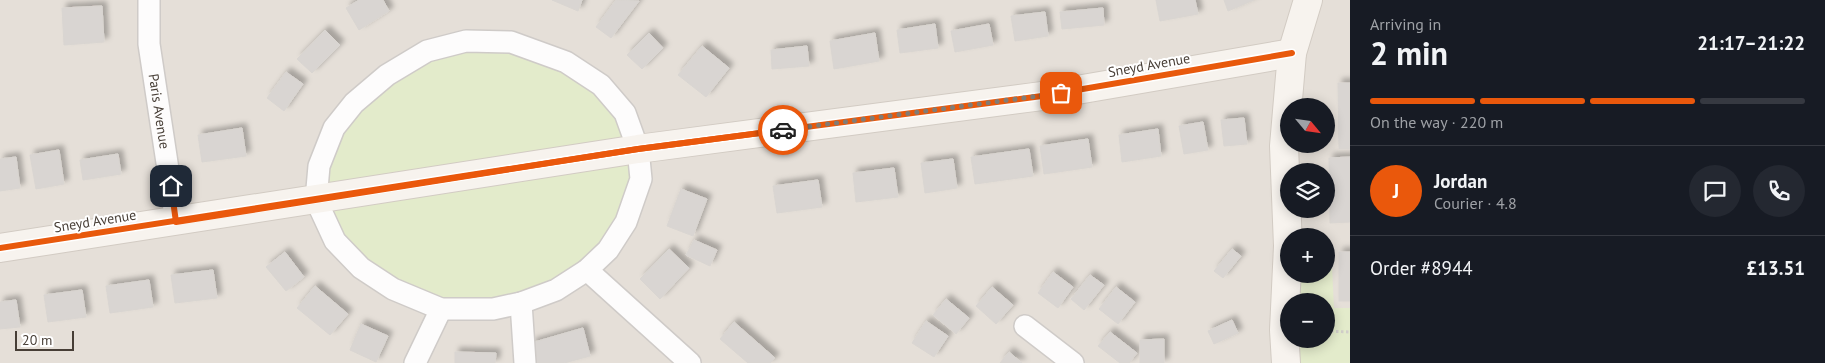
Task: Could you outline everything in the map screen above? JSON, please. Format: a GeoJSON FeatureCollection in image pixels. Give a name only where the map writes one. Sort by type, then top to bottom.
{"type":"FeatureCollection","features":[{"type":"Feature","properties":{"kind":"street","name":"Paris Avenue"},"geometry":{"type":"LineString","coordinates":[[148,0],[149,44],[176,222]]}},
{"type":"Feature","properties":{"kind":"street"},"geometry":{"type":"LineString","coordinates":[[1286,363],[1284,330],[1288,246],[1284,146],[1292,53],[1308,0]]}},
{"type":"Feature","properties":{"kind":"street"},"geometry":{"type":"LineString","coordinates":[[466,40],[511,42],[566,62],[601,85],[625,113],[638,149],[641,178],[626,222],[608,250],[587,270],[556,290],[521,303],[493,310],[441,309],[394,289],[361,268],[335,241],[316,200],[319,166],[334,128],[354,103],[387,75],[426,51],[466,40]]}},
{"type":"Feature","properties":{"kind":"street","name":"Sneyd Avenue"},"geometry":{"type":"LineString","coordinates":[[0,248],[638,149],[1042,96],[1292,53]]}},
{"type":"Feature","properties":{"kind":"street"},"geometry":{"type":"LineString","coordinates":[[587,270],[690,363]]}},
{"type":"Feature","properties":{"kind":"street"},"geometry":{"type":"LineString","coordinates":[[521,303],[525,363]]}},
{"type":"Feature","properties":{"kind":"street"},"geometry":{"type":"LineString","coordinates":[[415,363],[441,309]]}},
{"type":"Feature","properties":{"kind":"street"},"geometry":{"type":"LineString","coordinates":[[1025,326],[1073,363]]}},
{"type":"Feature","properties":{"kind":"path"},"geometry":{"type":"LineString","coordinates":[[1335,331],[1350,332]]}},
{"type":"Feature","properties":{"kind":"shaded area"},"geometry":{"type":"Polygon","coordinates":[[[0,0],[1350,0],[1350,363],[0,363],[0,0]]]}},
{"type":"Feature","properties":{"kind":"green space"},"geometry":{"type":"Polygon","coordinates":[[[511,42],[601,85],[638,149],[626,222],[556,290],[441,309],[335,241],[319,166],[334,128],[427,51],[511,42]]]}},
{"type":"Feature","properties":{"kind":"green space"},"geometry":{"type":"Polygon","coordinates":[[[1289,283],[1333,283],[1333,293],[1288,293],[1289,283]]]}},
{"type":"Feature","properties":{"kind":"green space"},"geometry":{"type":"Polygon","coordinates":[[[1335,308],[1350,308],[1350,363],[1286,363],[1287,348],[1335,348],[1335,308]]]}},
{"type":"Feature","properties":{"kind":"building"},"geometry":{"type":"Polygon","coordinates":[[[359,0],[383,0],[389,11],[359,30],[346,8],[359,0]]]}},
{"type":"Feature","properties":{"kind":"building"},"geometry":{"type":"Polygon","coordinates":[[[552,0],[582,0],[578,11],[552,0]]]}},
{"type":"Feature","properties":{"kind":"building"},"geometry":{"type":"Polygon","coordinates":[[[616,0],[639,1],[611,38],[596,27],[616,0]]]}},
{"type":"Feature","properties":{"kind":"building"},"geometry":{"type":"Polygon","coordinates":[[[1156,0],[1195,0],[1198,14],[1160,21],[1156,0]]]}},
{"type":"Feature","properties":{"kind":"building"},"geometry":{"type":"Polygon","coordinates":[[[1224,0],[1254,0],[1228,11],[1224,0]]]}},
{"type":"Feature","properties":{"kind":"building"},"geometry":{"type":"Polygon","coordinates":[[[102,6],[104,42],[64,45],[62,8],[102,6]]]}},
{"type":"Feature","properties":{"kind":"building"},"geometry":{"type":"Polygon","coordinates":[[[1103,8],[1104,25],[1062,29],[1060,12],[1103,8]]]}},
{"type":"Feature","properties":{"kind":"building"},"geometry":{"type":"Polygon","coordinates":[[[1045,12],[1048,36],[1015,41],[1011,16],[1045,12]]]}},
{"type":"Feature","properties":{"kind":"building"},"geometry":{"type":"Polygon","coordinates":[[[935,24],[938,48],[900,53],[897,30],[935,24]]]}},
{"type":"Feature","properties":{"kind":"building"},"geometry":{"type":"Polygon","coordinates":[[[989,24],[993,45],[955,52],[951,31],[989,24]]]}},
{"type":"Feature","properties":{"kind":"building"},"geometry":{"type":"Polygon","coordinates":[[[325,30],[340,45],[312,73],[297,59],[325,30]]]}},
{"type":"Feature","properties":{"kind":"building"},"geometry":{"type":"Polygon","coordinates":[[[649,33],[663,48],[642,69],[627,55],[649,33]]]}},
{"type":"Feature","properties":{"kind":"building"},"geometry":{"type":"Polygon","coordinates":[[[875,33],[879,61],[834,69],[830,41],[875,33]]]}},
{"type":"Feature","properties":{"kind":"building"},"geometry":{"type":"Polygon","coordinates":[[[702,46],[729,68],[706,97],[678,75],[702,46]]]}},
{"type":"Feature","properties":{"kind":"building"},"geometry":{"type":"Polygon","coordinates":[[[807,46],[809,66],[772,69],[771,50],[807,46]]]}},
{"type":"Feature","properties":{"kind":"building"},"geometry":{"type":"Polygon","coordinates":[[[286,72],[303,84],[284,111],[267,98],[286,72]]]}},
{"type":"Feature","properties":{"kind":"building"},"geometry":{"type":"Polygon","coordinates":[[[1338,83],[1350,83],[1350,149],[1339,149],[1338,83]]]}},
{"type":"Feature","properties":{"kind":"building"},"geometry":{"type":"Polygon","coordinates":[[[1244,118],[1247,144],[1224,146],[1221,120],[1244,118]]]}},
{"type":"Feature","properties":{"kind":"building"},"geometry":{"type":"Polygon","coordinates":[[[1203,122],[1208,150],[1184,154],[1179,126],[1203,122]]]}},
{"type":"Feature","properties":{"kind":"building"},"geometry":{"type":"Polygon","coordinates":[[[242,128],[246,156],[202,162],[198,135],[242,128]]]}},
{"type":"Feature","properties":{"kind":"building"},"geometry":{"type":"Polygon","coordinates":[[[1158,129],[1161,156],[1122,162],[1119,135],[1158,129]]]}},
{"type":"Feature","properties":{"kind":"building"},"geometry":{"type":"Polygon","coordinates":[[[1088,139],[1092,167],[1044,174],[1040,146],[1088,139]]]}},
{"type":"Feature","properties":{"kind":"building"},"geometry":{"type":"Polygon","coordinates":[[[1029,149],[1033,176],[975,184],[971,157],[1029,149]]]}},
{"type":"Feature","properties":{"kind":"building"},"geometry":{"type":"Polygon","coordinates":[[[59,150],[64,184],[36,189],[30,155],[59,150]]]}},
{"type":"Feature","properties":{"kind":"building"},"geometry":{"type":"Polygon","coordinates":[[[118,154],[121,174],[83,180],[80,160],[118,154]]]}},
{"type":"Feature","properties":{"kind":"building"},"geometry":{"type":"Polygon","coordinates":[[[16,157],[20,188],[0,191],[0,159],[16,157]]]}},
{"type":"Feature","properties":{"kind":"building"},"geometry":{"type":"Polygon","coordinates":[[[1350,157],[1350,222],[1330,223],[1330,218],[1335,218],[1335,163],[1329,163],[1329,158],[1350,157]]]}},
{"type":"Feature","properties":{"kind":"building"},"geometry":{"type":"Polygon","coordinates":[[[953,159],[957,188],[925,193],[921,163],[953,159]]]}},
{"type":"Feature","properties":{"kind":"building"},"geometry":{"type":"Polygon","coordinates":[[[894,168],[898,197],[856,202],[853,173],[894,168]]]}},
{"type":"Feature","properties":{"kind":"building"},"geometry":{"type":"Polygon","coordinates":[[[818,180],[822,207],[777,213],[773,186],[818,180]]]}},
{"type":"Feature","properties":{"kind":"building"},"geometry":{"type":"Polygon","coordinates":[[[681,189],[707,199],[693,236],[667,226],[681,189]]]}},
{"type":"Feature","properties":{"kind":"building"},"geometry":{"type":"Polygon","coordinates":[[[694,240],[717,250],[710,266],[686,255],[694,240]]]}},
{"type":"Feature","properties":{"kind":"building"},"geometry":{"type":"Polygon","coordinates":[[[669,249],[689,268],[660,299],[640,279],[669,249]]]}},
{"type":"Feature","properties":{"kind":"building"},"geometry":{"type":"Polygon","coordinates":[[[1232,249],[1241,256],[1223,278],[1214,271],[1232,249]]]}},
{"type":"Feature","properties":{"kind":"building"},"geometry":{"type":"Polygon","coordinates":[[[285,252],[304,277],[286,291],[266,267],[285,252]]]}},
{"type":"Feature","properties":{"kind":"building"},"geometry":{"type":"Polygon","coordinates":[[[1339,252],[1350,252],[1350,301],[1339,301],[1339,252]]]}},
{"type":"Feature","properties":{"kind":"building"},"geometry":{"type":"Polygon","coordinates":[[[213,270],[217,298],[175,303],[171,275],[213,270]]]}},
{"type":"Feature","properties":{"kind":"building"},"geometry":{"type":"Polygon","coordinates":[[[1053,272],[1073,287],[1058,308],[1038,293],[1053,272]]]}},
{"type":"Feature","properties":{"kind":"building"},"geometry":{"type":"Polygon","coordinates":[[[1090,275],[1104,285],[1084,310],[1071,299],[1090,275]]]}},
{"type":"Feature","properties":{"kind":"building"},"geometry":{"type":"Polygon","coordinates":[[[149,280],[153,307],[110,313],[106,286],[149,280]]]}},
{"type":"Feature","properties":{"kind":"building"},"geometry":{"type":"Polygon","coordinates":[[[315,286],[348,314],[330,335],[297,308],[315,286]]]}},
{"type":"Feature","properties":{"kind":"building"},"geometry":{"type":"Polygon","coordinates":[[[992,287],[1013,305],[996,324],[976,306],[992,287]]]}},
{"type":"Feature","properties":{"kind":"building"},"geometry":{"type":"Polygon","coordinates":[[[1116,287],[1135,302],[1118,324],[1099,309],[1116,287]]]}},
{"type":"Feature","properties":{"kind":"building"},"geometry":{"type":"Polygon","coordinates":[[[82,290],[86,317],[48,322],[44,295],[82,290]]]}},
{"type":"Feature","properties":{"kind":"building"},"geometry":{"type":"Polygon","coordinates":[[[946,299],[969,318],[956,334],[933,315],[946,299]]]}},
{"type":"Feature","properties":{"kind":"building"},"geometry":{"type":"Polygon","coordinates":[[[16,300],[20,327],[0,329],[0,302],[16,300]]]}},
{"type":"Feature","properties":{"kind":"building"},"geometry":{"type":"Polygon","coordinates":[[[1232,320],[1238,333],[1214,344],[1208,331],[1232,320]]]}},
{"type":"Feature","properties":{"kind":"building"},"geometry":{"type":"Polygon","coordinates":[[[926,321],[948,336],[934,357],[912,343],[926,321]]]}},
{"type":"Feature","properties":{"kind":"building"},"geometry":{"type":"Polygon","coordinates":[[[734,322],[775,358],[770,363],[748,363],[720,339],[734,322]]]}},
{"type":"Feature","properties":{"kind":"building"},"geometry":{"type":"Polygon","coordinates":[[[361,324],[388,336],[376,362],[350,350],[361,324]]]}},
{"type":"Feature","properties":{"kind":"building"},"geometry":{"type":"Polygon","coordinates":[[[583,328],[590,356],[564,363],[536,363],[531,343],[583,328]]]}},
{"type":"Feature","properties":{"kind":"building"},"geometry":{"type":"Polygon","coordinates":[[[1110,332],[1137,353],[1129,363],[1120,363],[1098,346],[1110,332]]]}},
{"type":"Feature","properties":{"kind":"building"},"geometry":{"type":"Polygon","coordinates":[[[1164,339],[1164,363],[1140,363],[1140,340],[1164,339]]]}},
{"type":"Feature","properties":{"kind":"building"},"geometry":{"type":"Polygon","coordinates":[[[455,352],[496,353],[495,363],[455,363],[455,352]]]}},
{"type":"Feature","properties":{"kind":"building"},"geometry":{"type":"Polygon","coordinates":[[[1009,352],[1022,363],[1000,363],[1009,352]]]}},
{"type":"Feature","properties":{"kind":"cycle path"},"geometry":{"type":"LineString","coordinates":[[0,248],[638,149],[1042,96],[1292,53]]}},
{"type":"Feature","properties":{"kind":"way so far"},"geometry":{"type":"LineString","coordinates":[[783,130],[1061,93]]}},
{"type":"Feature","properties":{"kind":"route"},"geometry":{"type":"LineString","coordinates":[[171,186],[176,222],[638,149],[783,130]]}}]}
